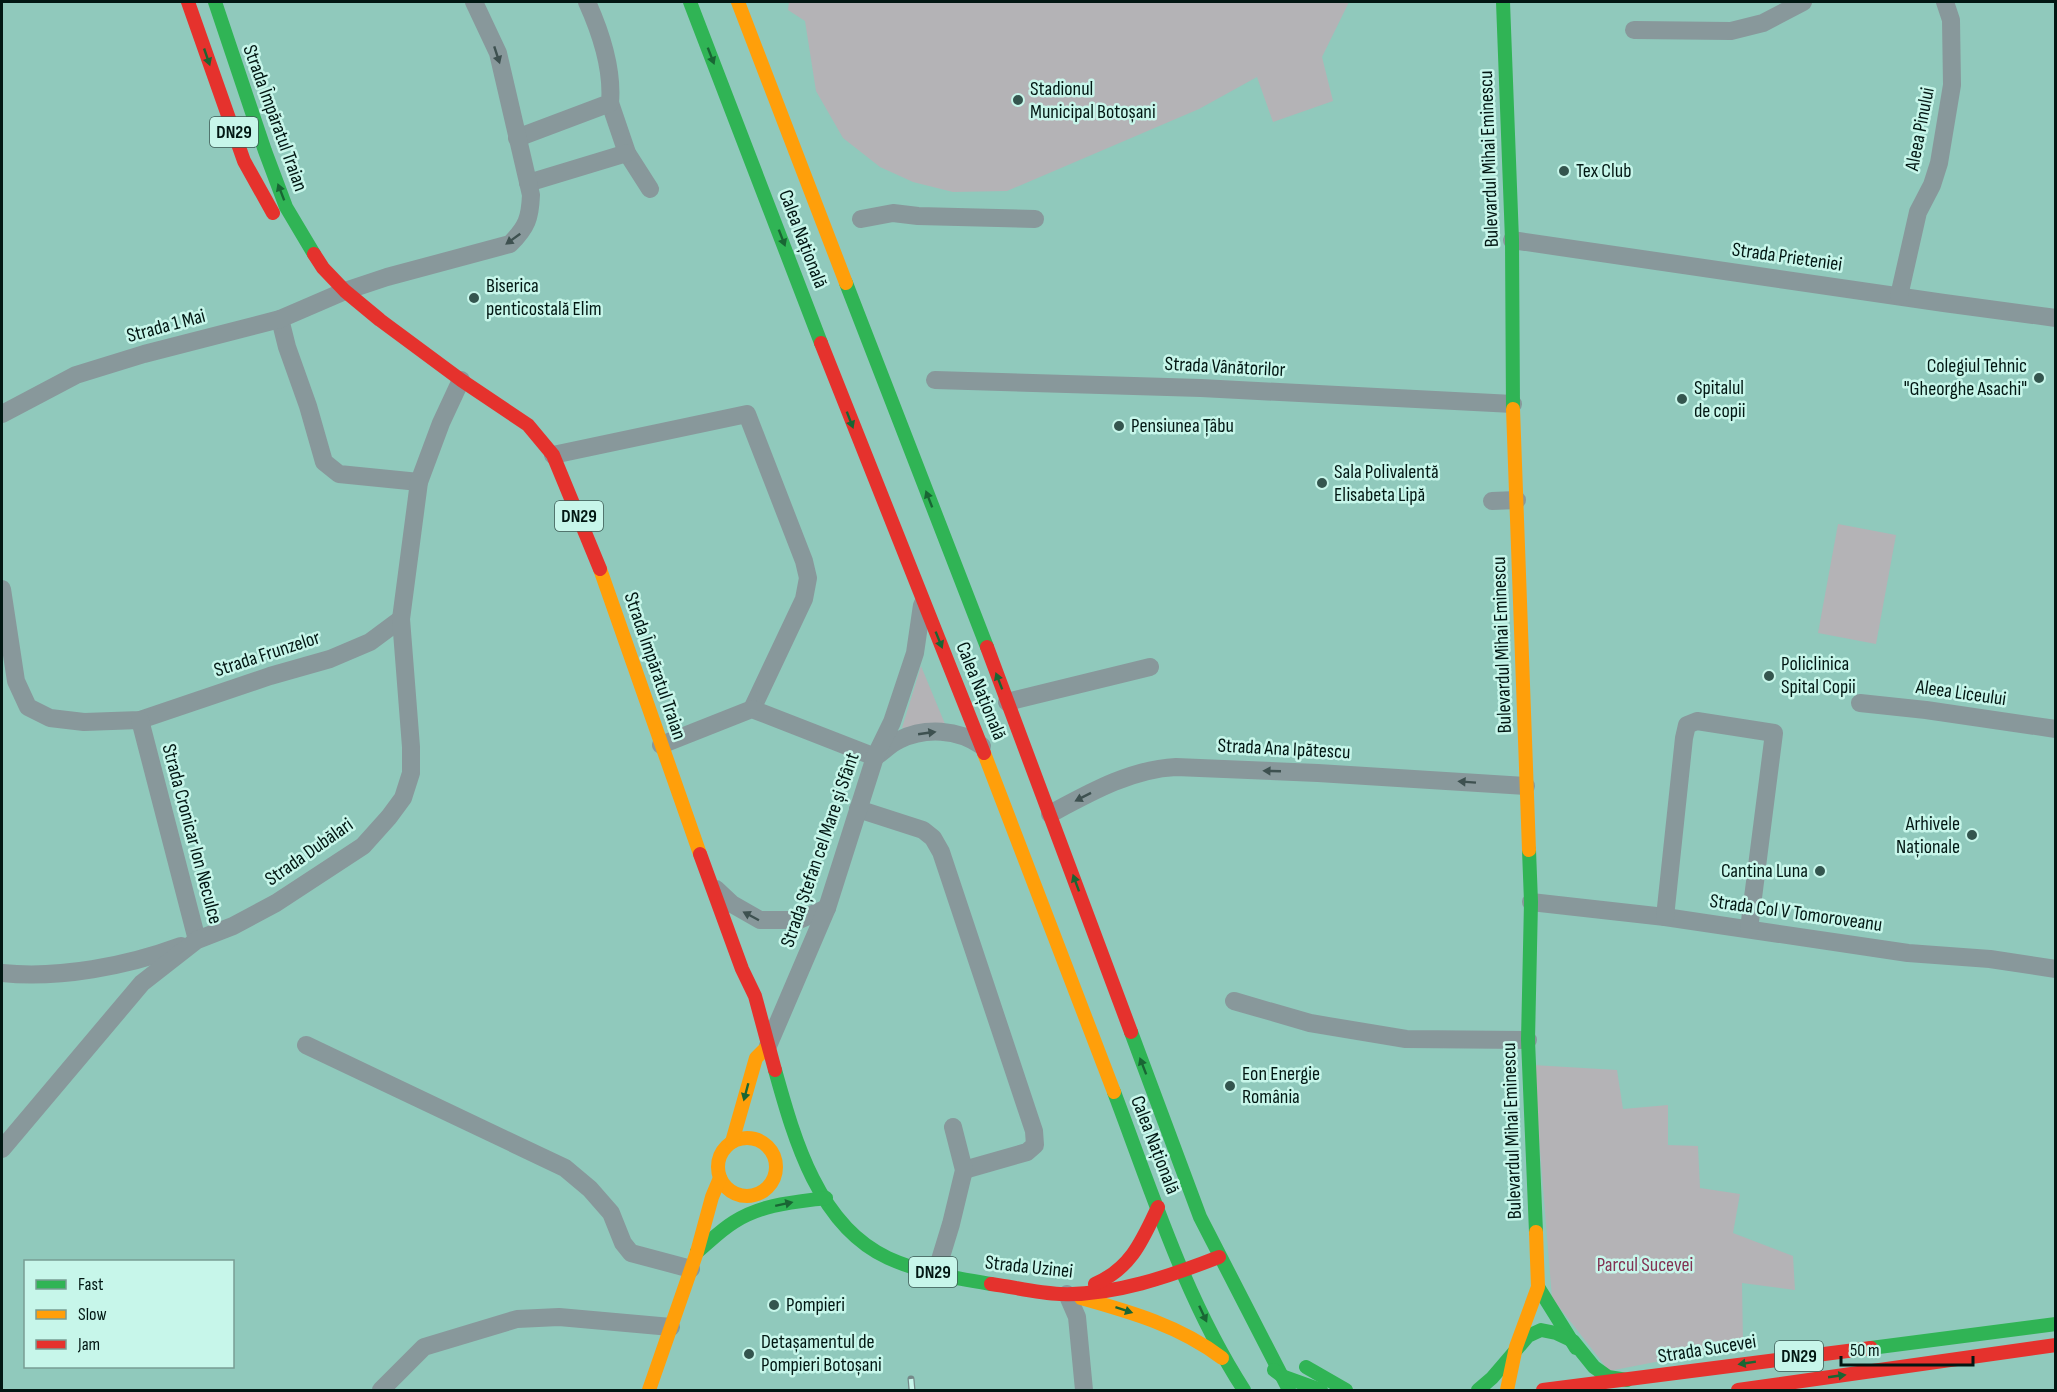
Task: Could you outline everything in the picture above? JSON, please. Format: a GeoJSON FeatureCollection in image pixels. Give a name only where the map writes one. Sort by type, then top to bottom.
{"type":"FeatureCollection","features":[{"type":"Feature","properties":{"kind":"main road","name":"Strada Împăratul Traian"},"geometry":{"type":"LineString","coordinates":[[188,2],[244,161],[279,224],[308,243]]}},
{"type":"Feature","properties":{"kind":"main road","name":"Strada Împăratul Traian"},"geometry":{"type":"LineString","coordinates":[[215,2],[265,152],[286,207],[323,267],[345,291],[461,380],[528,425],[553,455],[601,570],[742,969],[751,982],[790,1118],[805,1158],[826,1198]]}},
{"type":"Feature","properties":{"kind":"main road","name":"Calea Națională"},"geometry":{"type":"LineString","coordinates":[[690,2],[857,438],[982,746],[1183,1270],[1223,1358],[1244,1390]]}},
{"type":"Feature","properties":{"kind":"main road","name":"Calea Națională"},"geometry":{"type":"LineString","coordinates":[[738,2],[1050,814],[1200,1217],[1289,1390]]}},
{"type":"Feature","properties":{"kind":"main road","name":"Bulevardul Mihai Eminescu"},"geometry":{"type":"LineString","coordinates":[[1503,2],[1512,240],[1513,404],[1530,902],[1528,1040],[1538,1287],[1516,1347],[1508,1390]]}},
{"type":"Feature","properties":{"kind":"main road","name":"Strada Ștefan cel Mare și Sfânt"},"geometry":{"type":"LineString","coordinates":[[649,1390],[720,1178],[718,1160],[722,1151],[732,1142],[756,1058],[768,1046]]}},
{"type":"Feature","properties":{"kind":"main road"},"geometry":{"type":"LineString","coordinates":[[758,1139],[790,1118]]}},
{"type":"Feature","properties":{"kind":"main road"},"geometry":{"type":"LineString","coordinates":[[720,1178],[724,1186],[740,1195],[758,1194],[772,1182],[776,1163],[767,1145],[758,1139],[748,1137],[732,1142]]}},
{"type":"Feature","properties":{"kind":"main road"},"geometry":{"type":"LineString","coordinates":[[758,1194],[759,1210]]}},
{"type":"Feature","properties":{"kind":"main road"},"geometry":{"type":"LineString","coordinates":[[712,1197],[726,1216],[736,1221]]}},
{"type":"Feature","properties":{"kind":"main road"},"geometry":{"type":"LineString","coordinates":[[694,1261],[736,1221],[759,1210],[783,1203],[826,1198]]}},
{"type":"Feature","properties":{"kind":"main road","name":"Strada Uzinei"},"geometry":{"type":"LineString","coordinates":[[826,1198],[836,1218],[871,1250],[887,1259],[936,1273],[1067,1294],[1116,1288],[1183,1270]]}},
{"type":"Feature","properties":{"kind":"main road"},"geometry":{"type":"LineString","coordinates":[[1067,1294],[1102,1282],[1126,1266],[1137,1250],[1158,1207]]}},
{"type":"Feature","properties":{"kind":"main road","name":"DN29"},"geometry":{"type":"LineString","coordinates":[[1183,1270],[1204,1269],[1219,1257]]}},
{"type":"Feature","properties":{"kind":"main road"},"geometry":{"type":"LineString","coordinates":[[1538,1287],[1573,1341],[1594,1367],[1608,1377],[1629,1381]]}},
{"type":"Feature","properties":{"kind":"main road","name":"DN29"},"geometry":{"type":"LineString","coordinates":[[1067,1294],[1128,1311],[1166,1326],[1195,1339],[1223,1358]]}},
{"type":"Feature","properties":{"kind":"main road","name":"Calea Națională"},"geometry":{"type":"LineString","coordinates":[[1227,1300],[1261,1356],[1282,1376]]}},
{"type":"Feature","properties":{"kind":"main road","name":"Strada Sucevei"},"geometry":{"type":"LineString","coordinates":[[1543,1390],[1584,1388],[1768,1360],[2055,1324]]}},
{"type":"Feature","properties":{"kind":"main road"},"geometry":{"type":"LineString","coordinates":[[1478,1390],[1492,1378],[1516,1347],[1528,1336],[1541,1330],[1556,1333],[1573,1341],[1582,1364],[1584,1388]]}},
{"type":"Feature","properties":{"kind":"main road"},"geometry":{"type":"LineString","coordinates":[[1260,1337],[1346,1390]]}},
{"type":"Feature","properties":{"kind":"main road","name":"DN29"},"geometry":{"type":"LineString","coordinates":[[1738,1390],[2055,1345]]}},
{"type":"Feature","properties":{"kind":"main road"},"geometry":{"type":"LineString","coordinates":[[1282,1376],[1321,1390]]}},
{"type":"Feature","properties":{"kind":"street","name":"Strada 1 Mai"},"geometry":{"type":"LineString","coordinates":[[2,414],[76,375],[144,354],[280,319],[345,291],[387,277],[510,244],[522,232],[530,214],[531,195],[498,53],[474,2]]}},
{"type":"Feature","properties":{"kind":"street"},"geometry":{"type":"LineString","coordinates":[[587,2],[598,27],[612,85],[610,103],[627,153],[650,189]]}},
{"type":"Feature","properties":{"kind":"street"},"geometry":{"type":"LineString","coordinates":[[1634,30],[1731,31],[1763,23],[1803,2]]}},
{"type":"Feature","properties":{"kind":"street","name":"Aleea Pinului"},"geometry":{"type":"LineString","coordinates":[[1899,296],[1918,212],[1932,185],[1939,163],[1952,85],[1951,20],[1945,2]]}},
{"type":"Feature","properties":{"kind":"street"},"geometry":{"type":"LineString","coordinates":[[517,138],[610,103]]}},
{"type":"Feature","properties":{"kind":"street"},"geometry":{"type":"LineString","coordinates":[[528,183],[627,153]]}},
{"type":"Feature","properties":{"kind":"street"},"geometry":{"type":"LineString","coordinates":[[861,219],[893,213],[918,216],[1035,219]]}},
{"type":"Feature","properties":{"kind":"street","name":"Strada Prieteniei"},"geometry":{"type":"LineString","coordinates":[[1512,240],[2055,318]]}},
{"type":"Feature","properties":{"kind":"street"},"geometry":{"type":"LineString","coordinates":[[280,319],[324,462],[339,474],[419,482]]}},
{"type":"Feature","properties":{"kind":"street","name":"Strada Dubălari"},"geometry":{"type":"LineString","coordinates":[[2,1149],[142,983],[197,940],[233,926],[276,903],[363,846],[390,817],[403,798],[411,773],[411,747],[401,619],[419,482],[441,423],[461,380]]}},
{"type":"Feature","properties":{"kind":"street","name":"Strada Vânătorilor"},"geometry":{"type":"LineString","coordinates":[[935,381],[1201,388],[1513,404]]}},
{"type":"Feature","properties":{"kind":"street"},"geometry":{"type":"LineString","coordinates":[[553,455],[747,414],[800,551],[808,578],[804,599],[752,709]]}},
{"type":"Feature","properties":{"kind":"street"},"geometry":{"type":"LineString","coordinates":[[1492,501],[1517,500]]}},
{"type":"Feature","properties":{"kind":"street","name":"Strada Frunzelor"},"geometry":{"type":"LineString","coordinates":[[2,589],[16,681],[28,707],[50,718],[84,722],[140,720],[270,676],[330,659],[370,642],[401,619]]}},
{"type":"Feature","properties":{"kind":"street","name":"Strada Ștefan cel Mare și Sfânt"},"geometry":{"type":"LineString","coordinates":[[768,1046],[827,908],[875,757],[892,722],[915,653],[923,600]]}},
{"type":"Feature","properties":{"kind":"street"},"geometry":{"type":"LineString","coordinates":[[1007,702],[1150,667]]}},
{"type":"Feature","properties":{"kind":"street","name":"Aleea Liceului"},"geometry":{"type":"LineString","coordinates":[[1860,704],[1926,710],[2055,729]]}},
{"type":"Feature","properties":{"kind":"street"},"geometry":{"type":"LineString","coordinates":[[661,745],[752,709],[875,757],[898,740],[936,732],[962,735],[982,746]]}},
{"type":"Feature","properties":{"kind":"street","name":"Strada Cronicar Ion Neculce"},"geometry":{"type":"LineString","coordinates":[[2,973],[19,975],[83,970],[150,957],[197,940],[140,720]]}},
{"type":"Feature","properties":{"kind":"street"},"geometry":{"type":"LineString","coordinates":[[1665,917],[1684,738],[1687,725],[1697,721],[1774,733],[1749,929]]}},
{"type":"Feature","properties":{"kind":"street","name":"Strada Ana Ipătescu"},"geometry":{"type":"LineString","coordinates":[[1050,814],[1088,794],[1157,768],[1176,767],[1526,786]]}},
{"type":"Feature","properties":{"kind":"street"},"geometry":{"type":"LineString","coordinates":[[858,809],[923,830],[933,838],[940,852],[1034,1131],[1035,1145],[1027,1152],[964,1170]]}},
{"type":"Feature","properties":{"kind":"street"},"geometry":{"type":"LineString","coordinates":[[712,886],[732,904],[760,920],[800,920],[827,908]]}},
{"type":"Feature","properties":{"kind":"street","name":"Strada Col V Tomoroveanu"},"geometry":{"type":"LineString","coordinates":[[1530,902],[1665,917],[1908,953],[1990,959],[2055,969]]}},
{"type":"Feature","properties":{"kind":"street"},"geometry":{"type":"LineString","coordinates":[[1234,1000],[1310,1023],[1406,1039],[1528,1040]]}},
{"type":"Feature","properties":{"kind":"street"},"geometry":{"type":"LineString","coordinates":[[306,1045],[565,1168],[590,1189],[611,1213],[623,1243],[631,1253],[694,1261]]}},
{"type":"Feature","properties":{"kind":"street"},"geometry":{"type":"LineString","coordinates":[[936,1273],[964,1170],[953,1127]]}},
{"type":"Feature","properties":{"kind":"street"},"geometry":{"type":"LineString","coordinates":[[1067,1294],[1077,1317],[1084,1390]]}},
{"type":"Feature","properties":{"kind":"street"},"geometry":{"type":"LineString","coordinates":[[381,1390],[424,1347],[517,1319],[559,1317],[671,1327]]}},
{"type":"Feature","properties":{"kind":"green space","name":"Stadionul Municipal Botoșani"},"geometry":{"type":"Polygon","coordinates":[[[789,2],[1349,2],[1322,57],[1333,101],[1273,122],[1257,77],[1199,109],[1007,191],[953,192],[913,182],[880,167],[843,138],[816,91],[805,21],[788,10],[789,2]]]}},
{"type":"Feature","properties":{"kind":"green space"},"geometry":{"type":"Polygon","coordinates":[[[1838,524],[1896,535],[1876,644],[1818,633],[1838,524]]]}},
{"type":"Feature","properties":{"kind":"green space"},"geometry":{"type":"Polygon","coordinates":[[[921,666],[945,724],[902,728],[921,666]]]}},
{"type":"Feature","properties":{"kind":"green space","name":"Parcul Sucevei"},"geometry":{"type":"Polygon","coordinates":[[[1533,1065],[1617,1070],[1623,1109],[1668,1105],[1668,1145],[1698,1146],[1700,1188],[1740,1194],[1733,1233],[1793,1256],[1795,1290],[1742,1283],[1743,1345],[1609,1371],[1552,1298],[1533,1065]]]}},
{"type":"Feature","properties":{"kind":"railway"},"geometry":{"type":"LineString","coordinates":[[911,1379],[912,1390]]}},
{"type":"Feature","properties":{"kind":"traffic: fast"},"geometry":{"type":"LineString","coordinates":[[215,2],[286,207],[314,254]]}},
{"type":"Feature","properties":{"kind":"traffic: fast"},"geometry":{"type":"LineString","coordinates":[[690,2],[821,343]]}},
{"type":"Feature","properties":{"kind":"traffic: fast"},"geometry":{"type":"LineString","coordinates":[[1503,2],[1512,240],[1513,409]]}},
{"type":"Feature","properties":{"kind":"traffic: fast"},"geometry":{"type":"LineString","coordinates":[[846,283],[987,647]]}},
{"type":"Feature","properties":{"kind":"traffic: fast"},"geometry":{"type":"LineString","coordinates":[[1529,850],[1531,902],[1528,1040],[1536,1232]]}},
{"type":"Feature","properties":{"kind":"traffic: fast"},"geometry":{"type":"LineString","coordinates":[[1131,1032],[1200,1217],[1289,1390]]}},
{"type":"Feature","properties":{"kind":"traffic: fast"},"geometry":{"type":"LineString","coordinates":[[775,1070],[791,1124],[812,1178],[843,1225],[864,1244],[900,1263],[913,1268],[991,1284]]}},
{"type":"Feature","properties":{"kind":"traffic: fast"},"geometry":{"type":"LineString","coordinates":[[1114,1092],[1187,1282],[1204,1319],[1244,1390]]}},
{"type":"Feature","properties":{"kind":"traffic: fast"},"geometry":{"type":"LineString","coordinates":[[697,1252],[729,1225],[756,1211],[826,1198]]}},
{"type":"Feature","properties":{"kind":"traffic: fast"},"geometry":{"type":"LineString","coordinates":[[1538,1287],[1576,1348]]}},
{"type":"Feature","properties":{"kind":"traffic: fast"},"geometry":{"type":"LineString","coordinates":[[1871,1348],[2056,1324]]}},
{"type":"Feature","properties":{"kind":"traffic: fast"},"geometry":{"type":"LineString","coordinates":[[1478,1390],[1492,1378],[1528,1336],[1541,1330],[1556,1333],[1573,1341],[1594,1367],[1608,1377],[1627,1380]]}},
{"type":"Feature","properties":{"kind":"traffic: fast"},"geometry":{"type":"LineString","coordinates":[[1306,1367],[1346,1390]]}},
{"type":"Feature","properties":{"kind":"traffic: fast"},"geometry":{"type":"LineString","coordinates":[[1274,1370],[1282,1376],[1321,1390]]}},
{"type":"Feature","properties":{"kind":"traffic: slow"},"geometry":{"type":"LineString","coordinates":[[738,2],[846,283]]}},
{"type":"Feature","properties":{"kind":"traffic: slow"},"geometry":{"type":"LineString","coordinates":[[1513,409],[1529,850]]}},
{"type":"Feature","properties":{"kind":"traffic: slow"},"geometry":{"type":"LineString","coordinates":[[600,569],[700,854]]}},
{"type":"Feature","properties":{"kind":"traffic: slow"},"geometry":{"type":"LineString","coordinates":[[984,753],[1114,1092]]}},
{"type":"Feature","properties":{"kind":"traffic: slow"},"geometry":{"type":"LineString","coordinates":[[732,1142],[756,1058],[768,1046]]}},
{"type":"Feature","properties":{"kind":"traffic: slow"},"geometry":{"type":"LineString","coordinates":[[741,1138],[753,1138],[768,1146],[776,1161],[776,1167],[776,1173],[768,1188],[753,1196],[741,1196],[726,1188],[718,1173],[718,1161],[726,1146],[741,1138]]}},
{"type":"Feature","properties":{"kind":"traffic: slow"},"geometry":{"type":"LineString","coordinates":[[649,1390],[720,1178]]}},
{"type":"Feature","properties":{"kind":"traffic: slow"},"geometry":{"type":"LineString","coordinates":[[1507,1390],[1516,1347],[1538,1287],[1536,1232]]}},
{"type":"Feature","properties":{"kind":"traffic: slow"},"geometry":{"type":"LineString","coordinates":[[1081,1298],[1154,1321],[1189,1337],[1222,1358]]}},
{"type":"Feature","properties":{"kind":"traffic: jam"},"geometry":{"type":"LineString","coordinates":[[188,2],[244,161],[273,213]]}},
{"type":"Feature","properties":{"kind":"traffic: jam"},"geometry":{"type":"LineString","coordinates":[[314,254],[323,268],[345,291],[380,320],[461,380],[528,425],[553,455],[600,569]]}},
{"type":"Feature","properties":{"kind":"traffic: jam"},"geometry":{"type":"LineString","coordinates":[[821,343],[984,753]]}},
{"type":"Feature","properties":{"kind":"traffic: jam"},"geometry":{"type":"LineString","coordinates":[[987,647],[1131,1032]]}},
{"type":"Feature","properties":{"kind":"traffic: jam"},"geometry":{"type":"LineString","coordinates":[[700,854],[742,969],[755,996],[775,1070]]}},
{"type":"Feature","properties":{"kind":"traffic: jam"},"geometry":{"type":"LineString","coordinates":[[1095,1284],[1127,1262],[1141,1242],[1158,1207]]}},
{"type":"Feature","properties":{"kind":"traffic: jam"},"geometry":{"type":"LineString","coordinates":[[991,1284],[1060,1294],[1101,1292],[1161,1278],[1219,1257]]}},
{"type":"Feature","properties":{"kind":"traffic: jam"},"geometry":{"type":"LineString","coordinates":[[1738,1390],[2056,1345]]}},
{"type":"Feature","properties":{"kind":"traffic: jam"},"geometry":{"type":"LineString","coordinates":[[1543,1390],[1871,1348]]}},
{"type":"Feature","properties":{"kind":"place","name":"Stadionul Municipal Botoșani"},"geometry":{"type":"Point","coordinates":[1018,100]}},
{"type":"Feature","properties":{"kind":"place","name":"Tex Club"},"geometry":{"type":"Point","coordinates":[1564,171]}},
{"type":"Feature","properties":{"kind":"place","name":"Biserica penticostală Elim"},"geometry":{"type":"Point","coordinates":[474,298]}},
{"type":"Feature","properties":{"kind":"place","name":"Colegiul Tehnic \"Gheorghe Asachi\""},"geometry":{"type":"Point","coordinates":[2039,378]}},
{"type":"Feature","properties":{"kind":"place","name":"Spitalul de copii"},"geometry":{"type":"Point","coordinates":[1682,399]}},
{"type":"Feature","properties":{"kind":"place","name":"Pensiunea Țâbu"},"geometry":{"type":"Point","coordinates":[1119,426]}},
{"type":"Feature","properties":{"kind":"place","name":"Sala Polivalentă Elisabeta Lipă"},"geometry":{"type":"Point","coordinates":[1322,483]}},
{"type":"Feature","properties":{"kind":"place","name":"Policlinica Spital Copii"},"geometry":{"type":"Point","coordinates":[1769,676]}},
{"type":"Feature","properties":{"kind":"place","name":"Arhivele Naționale"},"geometry":{"type":"Point","coordinates":[1972,835]}},
{"type":"Feature","properties":{"kind":"place","name":"Cantina Luna"},"geometry":{"type":"Point","coordinates":[1820,871]}},
{"type":"Feature","properties":{"kind":"place","name":"Eon Energie România"},"geometry":{"type":"Point","coordinates":[1230,1086]}},
{"type":"Feature","properties":{"kind":"place","name":"Pompieri"},"geometry":{"type":"Point","coordinates":[774,1305]}},
{"type":"Feature","properties":{"kind":"place","name":"Detașamentul de Pompieri Botoșani"},"geometry":{"type":"Point","coordinates":[749,1354]}}]}
